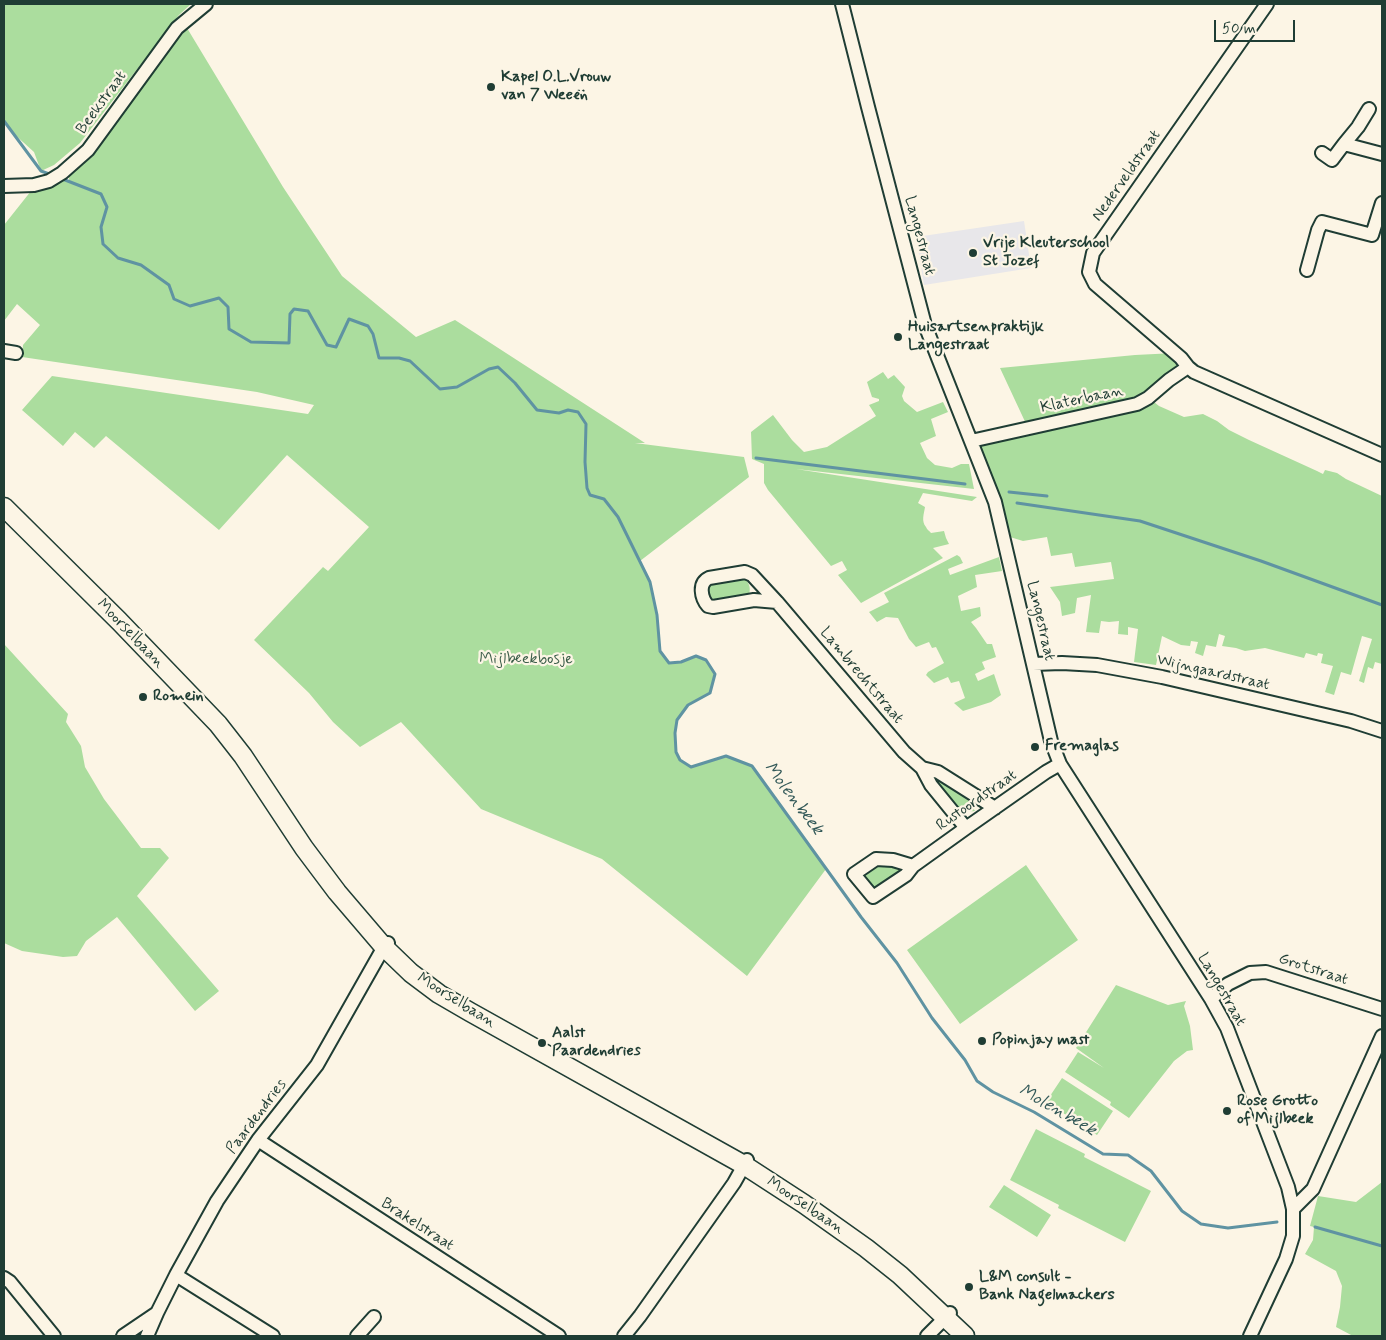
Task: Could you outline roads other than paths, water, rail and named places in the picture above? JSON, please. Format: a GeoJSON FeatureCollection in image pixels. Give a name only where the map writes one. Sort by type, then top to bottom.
{"type":"FeatureCollection","features":[{"type":"Feature","properties":{"kind":"main road","name":"Moorselbaan"},"geometry":{"type":"LineString","coordinates":[[4,507],[120,621],[218,724],[243,756],[304,848],[337,892],[411,973],[439,994],[470,1012],[746,1163],[866,1248],[947,1315],[966,1336]]}},
{"type":"Feature","properties":{"kind":"main road","name":"Moorselbaan"},"geometry":{"type":"LineString","coordinates":[[947,1315],[958,1336]]}},
{"type":"Feature","properties":{"kind":"street","name":"Beekstraat"},"geometry":{"type":"LineString","coordinates":[[4,186],[34,185],[49,181],[88,150],[177,28],[206,4]]}},
{"type":"Feature","properties":{"kind":"street","name":"Langestraat"},"geometry":{"type":"LineString","coordinates":[[842,4],[925,325],[995,502],[1051,741],[1060,764],[1211,999],[1227,1028],[1288,1187],[1293,1209],[1293,1236],[1286,1259],[1250,1336]]}},
{"type":"Feature","properties":{"kind":"street","name":"Nederveldstraat"},"geometry":{"type":"LineString","coordinates":[[1188,367],[1181,358],[1095,284],[1089,272],[1091,262],[1093,253],[1103,238],[1267,4]]}},
{"type":"Feature","properties":{"kind":"street"},"geometry":{"type":"LineString","coordinates":[[1322,153],[1332,160],[1358,128],[1369,109]]}},
{"type":"Feature","properties":{"kind":"street"},"geometry":{"type":"LineString","coordinates":[[1344,144],[1382,154]]}},
{"type":"Feature","properties":{"kind":"street"},"geometry":{"type":"LineString","coordinates":[[1308,270],[1318,230],[1322,222],[1372,235],[1382,203]]}},
{"type":"Feature","properties":{"kind":"street","name":"Klaterbaan"},"geometry":{"type":"LineString","coordinates":[[971,440],[1137,404],[1148,398],[1188,367]]}},
{"type":"Feature","properties":{"kind":"street"},"geometry":{"type":"LineString","coordinates":[[1188,367],[1194,372],[1382,454]]}},
{"type":"Feature","properties":{"kind":"street","name":"Lambrechtstraat"},"geometry":{"type":"LineString","coordinates":[[777,602],[754,600],[713,607],[708,606],[704,602],[702,585],[709,578],[745,572],[752,575],[777,602],[904,752],[922,768],[931,785],[966,828]]}},
{"type":"Feature","properties":{"kind":"street","name":"Wijngaardstraat"},"geometry":{"type":"LineString","coordinates":[[1034,664],[1097,665],[1162,677],[1350,721],[1382,731]]}},
{"type":"Feature","properties":{"kind":"street","name":"Rustoordstraat"},"geometry":{"type":"LineString","coordinates":[[913,866],[1060,764]]}},
{"type":"Feature","properties":{"kind":"street","name":"Lambrechtstraat"},"geometry":{"type":"LineString","coordinates":[[922,768],[938,772],[995,808]]}},
{"type":"Feature","properties":{"kind":"street","name":"Paardendries"},"geometry":{"type":"LineString","coordinates":[[147,1336],[176,1275],[217,1201],[258,1140],[317,1065],[386,945]]}},
{"type":"Feature","properties":{"kind":"street","name":"Grotstraat"},"geometry":{"type":"LineString","coordinates":[[1211,999],[1228,984],[1250,973],[1266,972],[1382,1009]]}},
{"type":"Feature","properties":{"kind":"street"},"geometry":{"type":"LineString","coordinates":[[1293,1209],[1313,1189],[1382,1036]]}},
{"type":"Feature","properties":{"kind":"street","name":"Brakelstraat"},"geometry":{"type":"LineString","coordinates":[[258,1140],[559,1336]]}},
{"type":"Feature","properties":{"kind":"street"},"geometry":{"type":"LineString","coordinates":[[629,1334],[746,1163]]}},
{"type":"Feature","properties":{"kind":"street"},"geometry":{"type":"LineString","coordinates":[[176,1275],[273,1336]]}},
{"type":"Feature","properties":{"kind":"street"},"geometry":{"type":"LineString","coordinates":[[4,1278],[10,1282],[54,1336]]}},
{"type":"Feature","properties":{"kind":"street","name":"Paardendries"},"geometry":{"type":"LineString","coordinates":[[123,1336],[157,1312]]}},
{"type":"Feature","properties":{"kind":"street"},"geometry":{"type":"LineString","coordinates":[[927,1336],[947,1315]]}},
{"type":"Feature","properties":{"kind":"street"},"geometry":{"type":"LineString","coordinates":[[357,1336],[374,1317]]}},
{"type":"Feature","properties":{"kind":"waterway","name":"Molenbeek"},"geometry":{"type":"LineString","coordinates":[[4,121],[41,171],[52,175]]}},
{"type":"Feature","properties":{"kind":"waterway","name":"Molenbeek"},"geometry":{"type":"LineString","coordinates":[[60,178],[101,194],[107,207],[101,227],[103,244],[118,258],[141,265],[169,285],[174,299],[190,306],[219,298],[228,307],[229,329],[251,342],[289,343],[290,314],[294,309],[308,311],[327,345],[336,347],[349,319],[368,326],[373,334],[379,358],[399,358],[410,361],[440,389],[457,387],[489,369],[498,367],[515,383],[537,410],[559,413],[568,410],[578,412],[586,424],[585,462],[587,488],[590,495],[604,499],[618,517],[650,582],[657,615],[660,651],[669,663],[681,662],[696,656],[706,660],[715,674],[710,693],[688,705],[677,720],[675,733],[676,752],[680,760],[691,767],[726,756],[752,766],[861,917],[897,963],[932,1018],[965,1060],[977,1081],[993,1092],[1034,1112],[1103,1154],[1128,1155],[1151,1171],[1182,1211],[1201,1224],[1228,1228],[1277,1222]]}},
{"type":"Feature","properties":{"kind":"waterway"},"geometry":{"type":"LineString","coordinates":[[756,458],[965,484]]}},
{"type":"Feature","properties":{"kind":"waterway"},"geometry":{"type":"LineString","coordinates":[[1009,492],[1047,496]]}},
{"type":"Feature","properties":{"kind":"waterway"},"geometry":{"type":"LineString","coordinates":[[1017,503],[1140,521],[1261,561],[1382,605]]}},
{"type":"Feature","properties":{"kind":"waterway","name":"Molenbeek"},"geometry":{"type":"LineString","coordinates":[[1315,1227],[1382,1246]]}},
{"type":"Feature","properties":{"kind":"place","name":"Kapel O.L.Vrouw van 7 Weeën"},"geometry":{"type":"Point","coordinates":[491,87]}},
{"type":"Feature","properties":{"kind":"place","name":"Vrije Kleuterschool St Jozef"},"geometry":{"type":"Point","coordinates":[973,253]}},
{"type":"Feature","properties":{"kind":"place","name":"Huisartsenpraktijk Langestraat"},"geometry":{"type":"Point","coordinates":[898,337]}},
{"type":"Feature","properties":{"kind":"place","name":"Romein"},"geometry":{"type":"Point","coordinates":[143,697]}},
{"type":"Feature","properties":{"kind":"place","name":"Fremaglas"},"geometry":{"type":"Point","coordinates":[1035,747]}},
{"type":"Feature","properties":{"kind":"place","name":"Popinjay mast"},"geometry":{"type":"Point","coordinates":[982,1041]}},
{"type":"Feature","properties":{"kind":"place","name":"Aalst Paardendries"},"geometry":{"type":"Point","coordinates":[542,1043]}},
{"type":"Feature","properties":{"kind":"place","name":"Rose Grotto of Mijlbeek"},"geometry":{"type":"Point","coordinates":[1227,1111]}},
{"type":"Feature","properties":{"kind":"place","name":"L&M consult - Bank Nagelmackers"},"geometry":{"type":"Point","coordinates":[969,1287]}},
{"type":"Feature","properties":{"kind":"park label","name":"Mijlbeekbosje"},"geometry":{"type":"Point","coordinates":[526,660]}}]}
